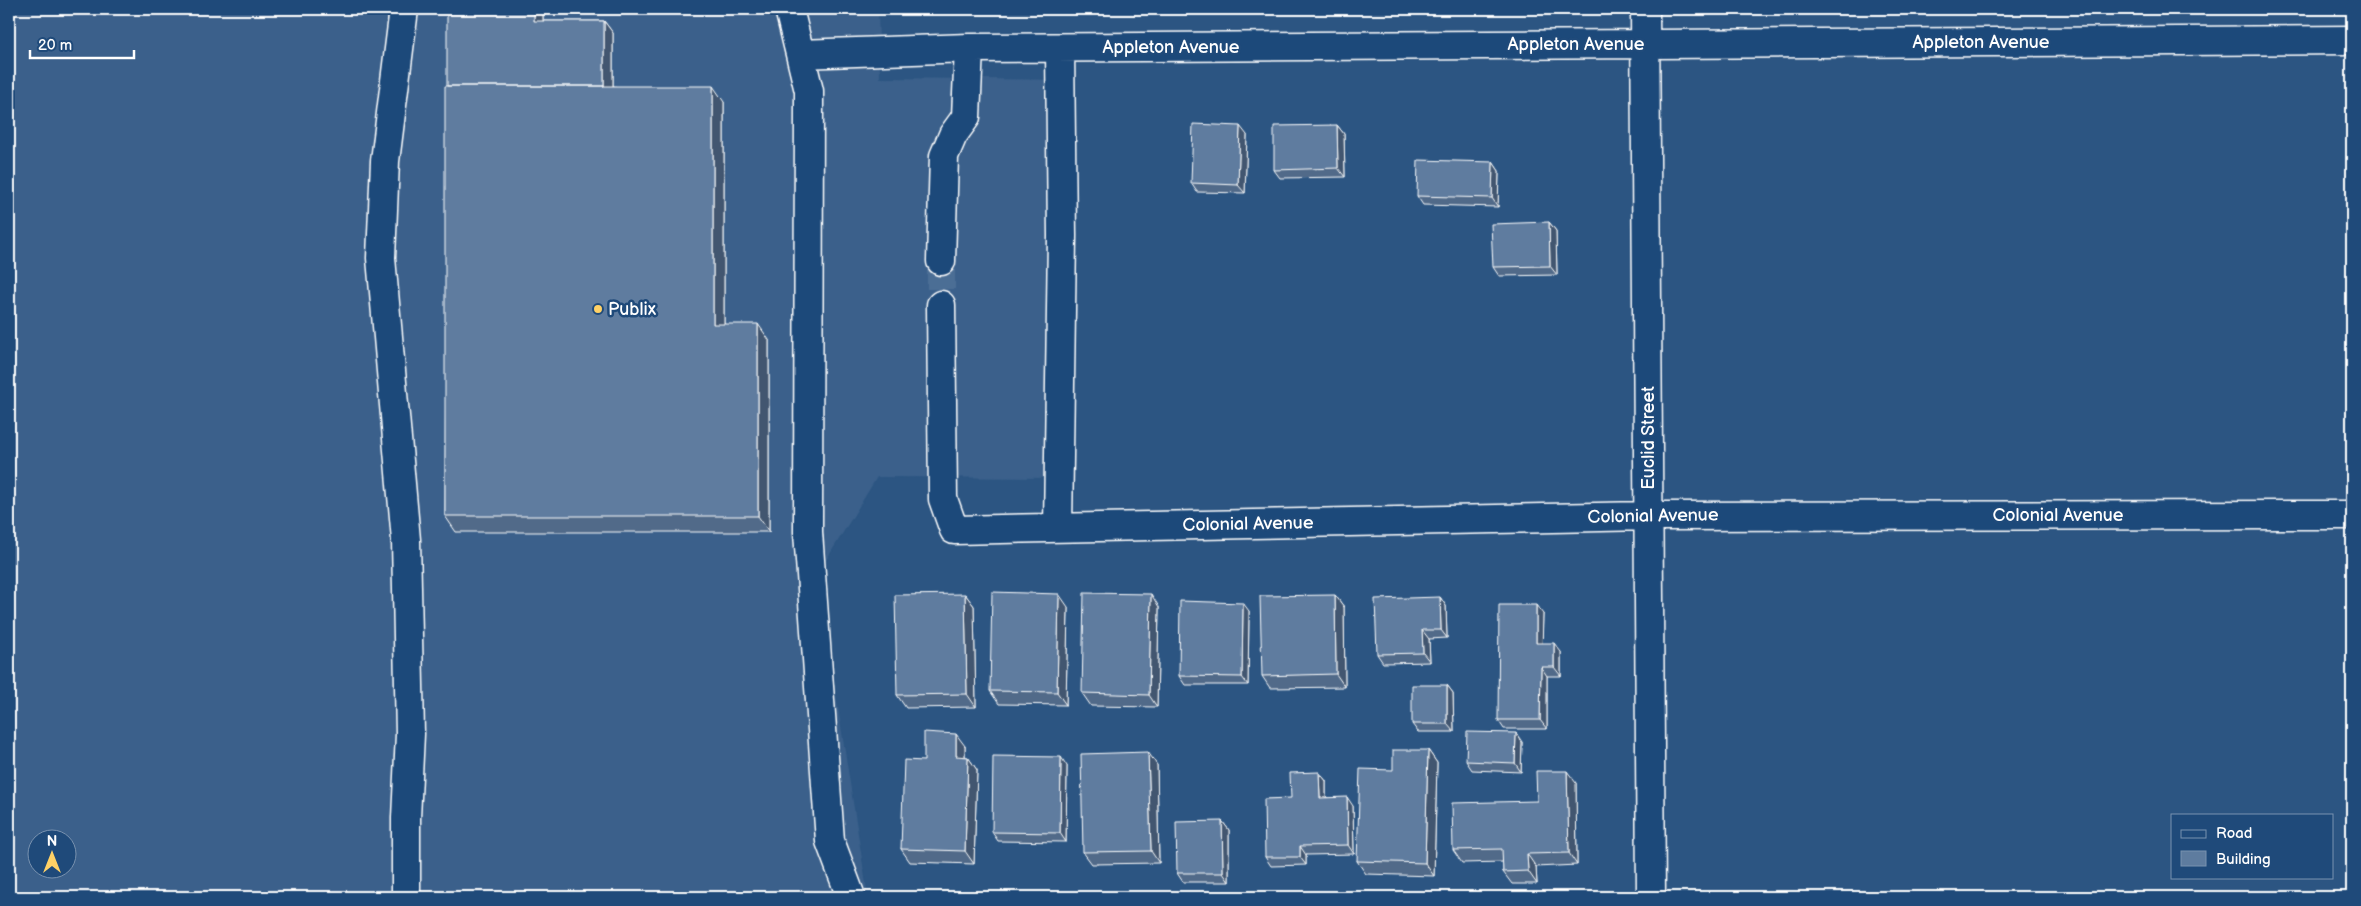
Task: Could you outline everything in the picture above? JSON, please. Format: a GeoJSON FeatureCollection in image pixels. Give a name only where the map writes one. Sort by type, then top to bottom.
{"type":"FeatureCollection","features":[{"type":"Feature","properties":{"kind":"street"},"geometry":{"type":"LineString","coordinates":[[404,9],[385,161],[380,258],[406,540],[410,734],[406,818],[406,897]]}},
{"type":"Feature","properties":{"kind":"street"},"geometry":{"type":"LineString","coordinates":[[789,9],[809,91],[808,532],[830,841],[851,897]]}},
{"type":"Feature","properties":{"kind":"street","name":"Euclid Street"},"geometry":{"type":"LineString","coordinates":[[1645,9],[1651,897]]}},
{"type":"Feature","properties":{"kind":"street","name":"Appleton Avenue"},"geometry":{"type":"LineString","coordinates":[[800,54],[969,48],[2352,40]]}},
{"type":"Feature","properties":{"kind":"street"},"geometry":{"type":"LineString","coordinates":[[942,261],[944,156],[953,135],[966,117],[969,48]]}},
{"type":"Feature","properties":{"kind":"street"},"geometry":{"type":"LineString","coordinates":[[1058,528],[1062,236],[1060,48]]}},
{"type":"Feature","properties":{"kind":"street","name":"Colonial Avenue"},"geometry":{"type":"LineString","coordinates":[[942,305],[943,499],[954,530],[1648,516],[2352,514]]}},
{"type":"Feature","properties":{"kind":"shaded area"},"geometry":{"type":"Polygon","coordinates":[[[9,9],[878,9],[880,78],[1073,80],[1070,478],[877,477],[817,575],[868,897],[9,897],[9,9]]]}},
{"type":"Feature","properties":{"kind":"building"},"geometry":{"type":"Polygon","coordinates":[[[447,9],[534,9],[534,21],[604,21],[604,86],[447,86],[447,9]]]}},
{"type":"Feature","properties":{"kind":"building"},"geometry":{"type":"Polygon","coordinates":[[[445,86],[713,86],[713,324],[758,324],[758,516],[445,516],[445,86]]]}},
{"type":"Feature","properties":{"kind":"building"},"geometry":{"type":"Polygon","coordinates":[[[1193,124],[1240,126],[1238,185],[1191,183],[1193,124]]]}},
{"type":"Feature","properties":{"kind":"building"},"geometry":{"type":"Polygon","coordinates":[[[1337,125],[1338,168],[1274,170],[1274,126],[1337,125]]]}},
{"type":"Feature","properties":{"kind":"building"},"geometry":{"type":"Polygon","coordinates":[[[1418,160],[1493,162],[1492,198],[1417,196],[1418,160]]]}},
{"type":"Feature","properties":{"kind":"building"},"geometry":{"type":"Polygon","coordinates":[[[1549,222],[1550,266],[1493,267],[1491,224],[1549,222]]]}},
{"type":"Feature","properties":{"kind":"building"},"geometry":{"type":"Polygon","coordinates":[[[992,592],[1059,594],[1057,692],[990,691],[992,592]]]}},
{"type":"Feature","properties":{"kind":"building"},"geometry":{"type":"Polygon","coordinates":[[[1084,593],[1151,594],[1149,695],[1082,693],[1084,593]]]}},
{"type":"Feature","properties":{"kind":"building"},"geometry":{"type":"Polygon","coordinates":[[[965,594],[967,694],[897,695],[895,595],[965,594]]]}},
{"type":"Feature","properties":{"kind":"building"},"geometry":{"type":"Polygon","coordinates":[[[1335,595],[1336,674],[1262,676],[1260,596],[1335,595]]]}},
{"type":"Feature","properties":{"kind":"building"},"geometry":{"type":"Polygon","coordinates":[[[1440,597],[1441,630],[1422,630],[1423,653],[1377,654],[1375,599],[1440,597]]]}},
{"type":"Feature","properties":{"kind":"building"},"geometry":{"type":"Polygon","coordinates":[[[1180,601],[1243,603],[1242,677],[1179,676],[1180,601]]]}},
{"type":"Feature","properties":{"kind":"building"},"geometry":{"type":"Polygon","coordinates":[[[1499,605],[1536,605],[1536,643],[1554,643],[1554,667],[1541,667],[1540,720],[1498,720],[1499,605]]]}},
{"type":"Feature","properties":{"kind":"building"},"geometry":{"type":"Polygon","coordinates":[[[1412,685],[1447,685],[1447,724],[1412,724],[1412,685]]]}},
{"type":"Feature","properties":{"kind":"building"},"geometry":{"type":"Polygon","coordinates":[[[924,732],[956,734],[956,756],[968,757],[965,851],[901,849],[904,760],[924,761],[924,732]]]}},
{"type":"Feature","properties":{"kind":"building"},"geometry":{"type":"Polygon","coordinates":[[[1467,732],[1516,733],[1515,763],[1466,761],[1467,732]]]}},
{"type":"Feature","properties":{"kind":"building"},"geometry":{"type":"Polygon","coordinates":[[[1393,750],[1428,750],[1425,863],[1357,861],[1360,769],[1393,770],[1393,750]]]}},
{"type":"Feature","properties":{"kind":"building"},"geometry":{"type":"Polygon","coordinates":[[[1148,752],[1151,851],[1083,852],[1081,754],[1148,752]]]}},
{"type":"Feature","properties":{"kind":"building"},"geometry":{"type":"Polygon","coordinates":[[[993,756],[1061,757],[1060,833],[992,832],[993,756]]]}},
{"type":"Feature","properties":{"kind":"building"},"geometry":{"type":"Polygon","coordinates":[[[1536,771],[1567,771],[1569,853],[1527,854],[1528,871],[1503,872],[1502,849],[1453,850],[1452,803],[1537,801],[1536,771]]]}},
{"type":"Feature","properties":{"kind":"building"},"geometry":{"type":"Polygon","coordinates":[[[1319,772],[1320,798],[1347,797],[1348,845],[1300,846],[1300,857],[1265,857],[1264,799],[1291,798],[1290,773],[1319,772]]]}},
{"type":"Feature","properties":{"kind":"building"},"geometry":{"type":"Polygon","coordinates":[[[1222,821],[1223,873],[1177,873],[1176,822],[1222,821]]]}},
{"type":"Feature","properties":{"kind":"tunnel"},"geometry":{"type":"LineString","coordinates":[[941,261],[941,305]]}},
{"type":"Feature","properties":{"kind":"place","name":"Publix"},"geometry":{"type":"Point","coordinates":[598,309]}}]}
